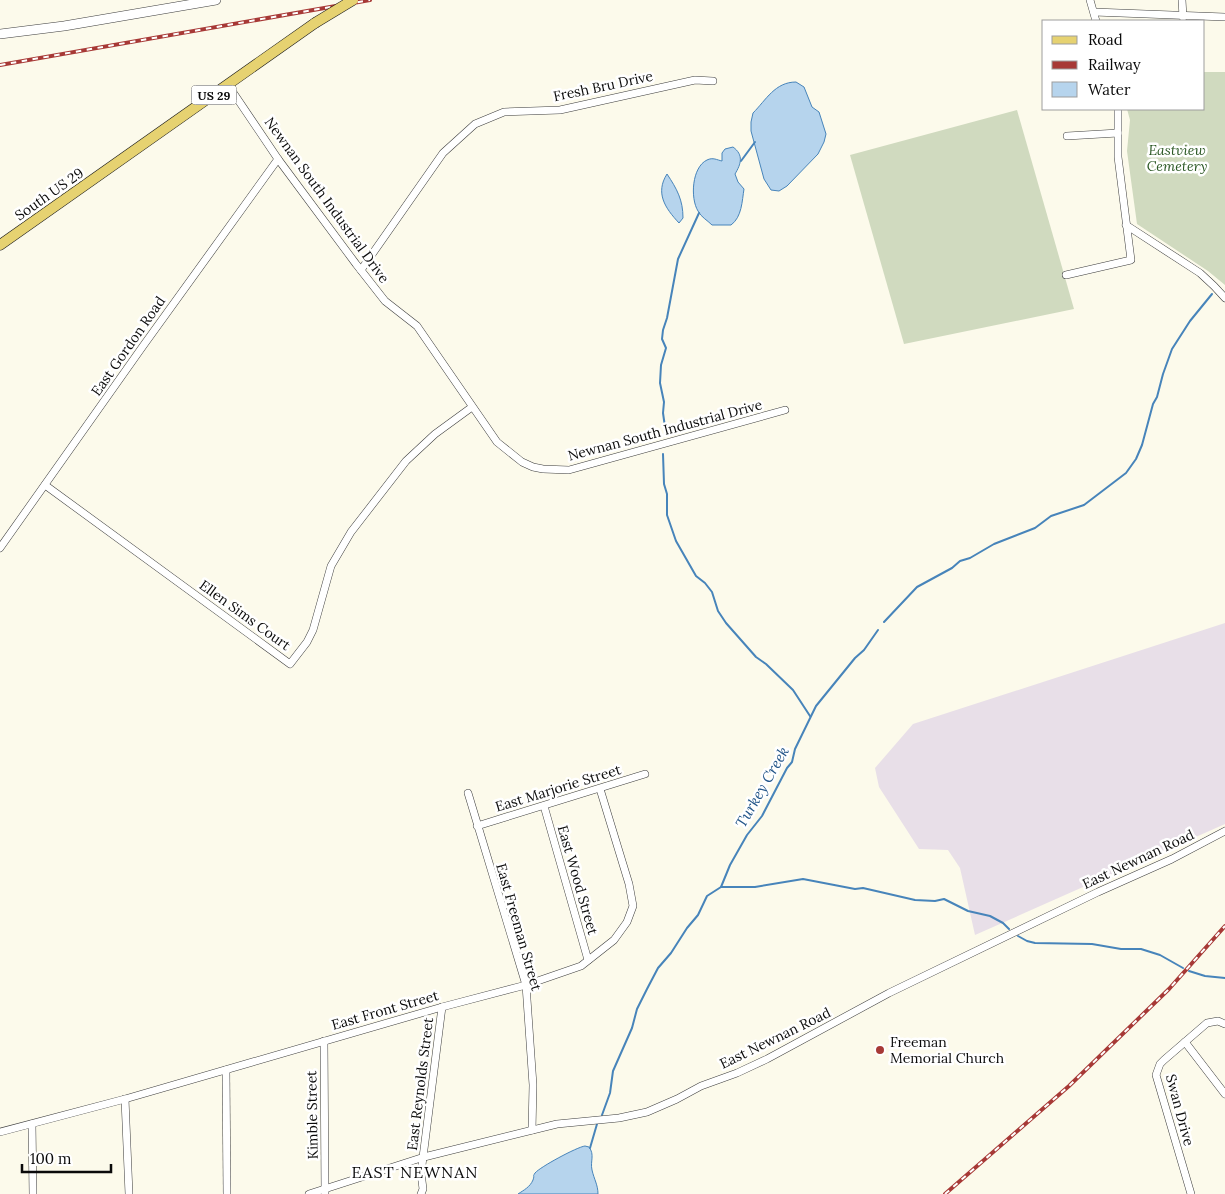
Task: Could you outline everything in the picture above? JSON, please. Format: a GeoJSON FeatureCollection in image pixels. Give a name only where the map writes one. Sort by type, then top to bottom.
{"type":"FeatureCollection","features":[{"type":"Feature","properties":{"kind":"main road","name":"US 29"},"geometry":{"type":"LineString","coordinates":[[228,85],[280,46],[353,0]]}},
{"type":"Feature","properties":{"kind":"main road","name":"South US 29"},"geometry":{"type":"LineString","coordinates":[[0,245],[228,85]]}},
{"type":"Feature","properties":{"kind":"street"},"geometry":{"type":"LineString","coordinates":[[0,34],[82,23],[216,0]]}},
{"type":"Feature","properties":{"kind":"street"},"geometry":{"type":"LineString","coordinates":[[1090,0],[1096,20]]}},
{"type":"Feature","properties":{"kind":"street"},"geometry":{"type":"LineString","coordinates":[[1182,0],[1183,16]]}},
{"type":"Feature","properties":{"kind":"street"},"geometry":{"type":"LineString","coordinates":[[1094,12],[1225,17]]}},
{"type":"Feature","properties":{"kind":"street","name":"Fresh Bru Drive"},"geometry":{"type":"LineString","coordinates":[[361,270],[443,153],[475,124],[504,112],[560,110],[694,80],[713,82]]}},
{"type":"Feature","properties":{"kind":"street","name":"Newnan South Industrial Drive"},"geometry":{"type":"LineString","coordinates":[[228,85],[278,159],[361,270],[386,301],[417,326],[497,442],[522,462],[543,469],[570,470],[785,410]]}},
{"type":"Feature","properties":{"kind":"street"},"geometry":{"type":"LineString","coordinates":[[1066,275],[1132,260],[1118,157],[1118,110]]}},
{"type":"Feature","properties":{"kind":"street"},"geometry":{"type":"LineString","coordinates":[[1067,136],[1118,133]]}},
{"type":"Feature","properties":{"kind":"street","name":"East Gordon Road"},"geometry":{"type":"LineString","coordinates":[[0,548],[278,159]]}},
{"type":"Feature","properties":{"kind":"street"},"geometry":{"type":"LineString","coordinates":[[1126,225],[1200,273],[1225,298]]}},
{"type":"Feature","properties":{"kind":"street","name":"Ellen Sims Court"},"geometry":{"type":"LineString","coordinates":[[45,486],[290,664],[307,642],[313,630],[330,566],[351,532],[406,461],[435,434],[472,407]]}},
{"type":"Feature","properties":{"kind":"street","name":"East Marjorie Street"},"geometry":{"type":"LineString","coordinates":[[477,826],[645,774]]}},
{"type":"Feature","properties":{"kind":"street","name":"East Front Street"},"geometry":{"type":"LineString","coordinates":[[0,1132],[125,1099],[442,1007],[526,985],[572,970],[614,940],[627,922],[633,906],[629,884],[600,789]]}},
{"type":"Feature","properties":{"kind":"street","name":"East Freeman Street"},"geometry":{"type":"LineString","coordinates":[[468,793],[526,985],[532,1085],[532,1130]]}},
{"type":"Feature","properties":{"kind":"street","name":"East Wood Street"},"geometry":{"type":"LineString","coordinates":[[544,806],[588,960]]}},
{"type":"Feature","properties":{"kind":"street","name":"East Newnan Road"},"geometry":{"type":"LineString","coordinates":[[309,1194],[325,1192],[424,1157],[532,1130],[557,1124],[619,1118],[647,1112],[701,1086],[737,1074],[889,993],[1098,892],[1172,859],[1225,830]]}},
{"type":"Feature","properties":{"kind":"street","name":"East Reynolds Street"},"geometry":{"type":"LineString","coordinates":[[423,1192],[422,1173],[442,1007]]}},
{"type":"Feature","properties":{"kind":"street","name":"Swan Drive"},"geometry":{"type":"LineString","coordinates":[[1191,1194],[1156,1074],[1164,1060],[1211,1022],[1218,1021],[1225,1024]]}},
{"type":"Feature","properties":{"kind":"street","name":"Kimble Street"},"geometry":{"type":"LineString","coordinates":[[324,1041],[325,1192]]}},
{"type":"Feature","properties":{"kind":"street"},"geometry":{"type":"LineString","coordinates":[[1185,1042],[1225,1094]]}},
{"type":"Feature","properties":{"kind":"street"},"geometry":{"type":"LineString","coordinates":[[226,1070],[227,1194]]}},
{"type":"Feature","properties":{"kind":"street"},"geometry":{"type":"LineString","coordinates":[[125,1099],[129,1194]]}},
{"type":"Feature","properties":{"kind":"street"},"geometry":{"type":"LineString","coordinates":[[32,1124],[33,1194]]}},
{"type":"Feature","properties":{"kind":"shaded area"},"geometry":{"type":"Polygon","coordinates":[[[1225,623],[1225,824],[975,935],[960,868],[948,850],[919,849],[879,787],[875,768],[913,724],[1225,623]]]}},
{"type":"Feature","properties":{"kind":"green space","name":"Eastview Cemetery"},"geometry":{"type":"Polygon","coordinates":[[[1205,72],[1225,72],[1225,285],[1208,271],[1137,224],[1127,151],[1130,120],[1127,110],[1205,110],[1205,72]]]}},
{"type":"Feature","properties":{"kind":"green space"},"geometry":{"type":"Polygon","coordinates":[[[1017,110],[1074,309],[904,344],[850,155],[1017,110]]]}},
{"type":"Feature","properties":{"kind":"water"},"geometry":{"type":"Polygon","coordinates":[[[796,82],[804,87],[812,107],[819,112],[826,134],[818,154],[787,186],[779,191],[771,190],[764,179],[751,131],[753,113],[777,88],[796,82]]]}},
{"type":"Feature","properties":{"kind":"water"},"geometry":{"type":"Polygon","coordinates":[[[733,147],[740,156],[739,167],[735,174],[738,182],[744,189],[741,208],[735,222],[731,225],[712,225],[701,215],[695,205],[693,191],[695,176],[698,169],[707,160],[715,159],[722,161],[722,153],[725,149],[733,147]]]}},
{"type":"Feature","properties":{"kind":"water"},"geometry":{"type":"Polygon","coordinates":[[[667,174],[681,200],[683,218],[679,223],[663,200],[663,181],[667,174]]]}},
{"type":"Feature","properties":{"kind":"water"},"geometry":{"type":"Polygon","coordinates":[[[585,1146],[589,1147],[592,1153],[592,1170],[598,1194],[518,1194],[530,1185],[534,1174],[538,1170],[567,1153],[585,1146]]]}},
{"type":"Feature","properties":{"kind":"waterway","name":"Turkey Creek"},"geometry":{"type":"LineString","coordinates":[[741,161],[755,142]]}},
{"type":"Feature","properties":{"kind":"waterway","name":"Turkey Creek"},"geometry":{"type":"LineString","coordinates":[[666,434],[663,413],[664,402],[660,383],[661,365],[666,348],[662,339],[663,330],[678,259],[699,213]]}},
{"type":"Feature","properties":{"kind":"waterway"},"geometry":{"type":"LineString","coordinates":[[884,622],[917,587],[952,568],[960,561],[970,558],[994,544],[1035,528],[1051,516],[1084,505],[1126,473],[1136,459],[1142,445],[1153,404],[1172,349],[1190,321],[1212,294]]}},
{"type":"Feature","properties":{"kind":"waterway","name":"Turkey Creek"},"geometry":{"type":"LineString","coordinates":[[663,454],[667,515],[676,541],[696,576],[712,592],[718,611],[726,623],[756,657],[793,690],[810,716]]}},
{"type":"Feature","properties":{"kind":"waterway","name":"Turkey Creek"},"geometry":{"type":"LineString","coordinates":[[602,1115],[610,1093],[613,1071],[632,1028],[637,1009],[658,968],[698,915],[707,896],[721,887],[730,865],[747,835],[762,816],[792,762],[795,749],[816,706],[855,658],[864,650],[878,630]]}},
{"type":"Feature","properties":{"kind":"waterway"},"geometry":{"type":"LineString","coordinates":[[721,887],[755,887],[803,879],[855,889],[863,888],[915,900],[935,901],[944,899],[968,911],[990,916],[1003,923],[1009,929]]}},
{"type":"Feature","properties":{"kind":"waterway"},"geometry":{"type":"LineString","coordinates":[[1018,936],[1035,943],[1092,944],[1121,949],[1141,949],[1160,955],[1183,968]]}},
{"type":"Feature","properties":{"kind":"waterway"},"geometry":{"type":"LineString","coordinates":[[1189,971],[1205,976],[1225,978]]}},
{"type":"Feature","properties":{"kind":"waterway","name":"Turkey Creek"},"geometry":{"type":"LineString","coordinates":[[590,1148],[597,1124]]}},
{"type":"Feature","properties":{"kind":"railway"},"geometry":{"type":"LineString","coordinates":[[0,65],[370,0]]}},
{"type":"Feature","properties":{"kind":"railway"},"geometry":{"type":"LineString","coordinates":[[945,1194],[1069,1086],[1169,989],[1225,926]]}},
{"type":"Feature","properties":{"kind":"place","name":"Freeman Memorial Church"},"geometry":{"type":"Point","coordinates":[880,1050]}},
{"type":"Feature","properties":{"kind":"district","name":"EAST NEWNAN"},"geometry":{"type":"Point","coordinates":[415,1172]}}]}
